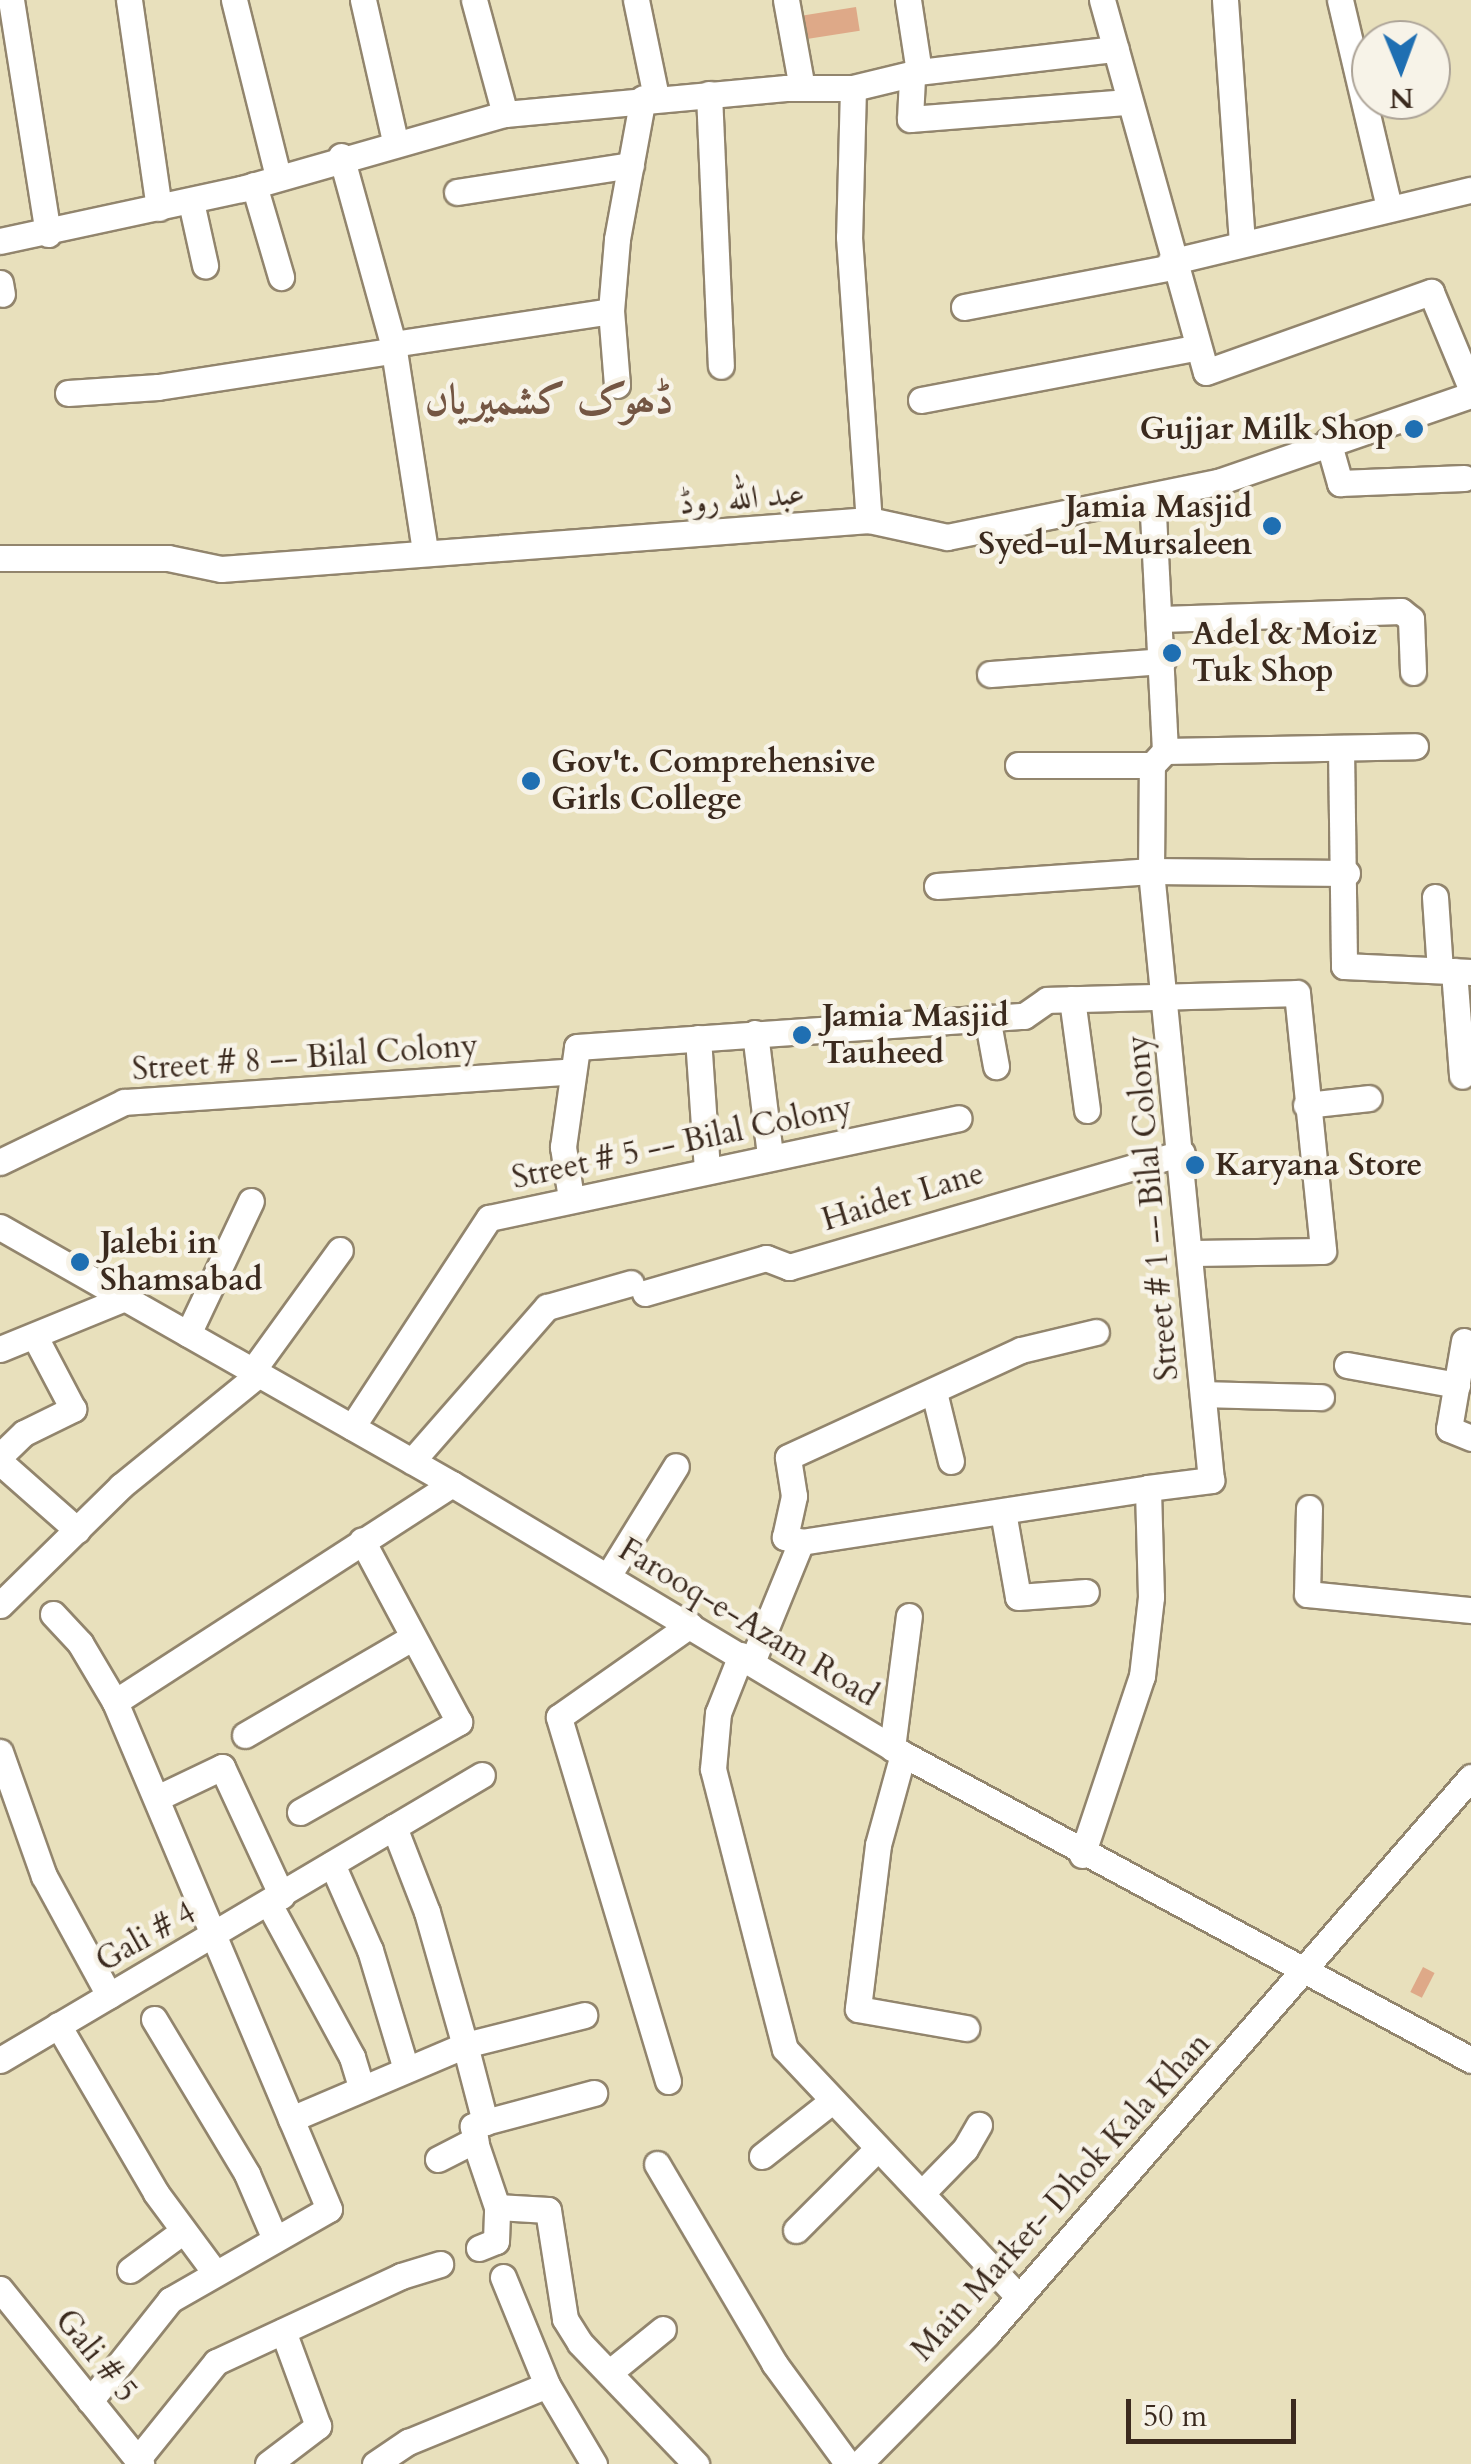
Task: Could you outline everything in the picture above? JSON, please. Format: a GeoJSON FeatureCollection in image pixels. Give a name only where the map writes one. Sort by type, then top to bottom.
{"type":"FeatureCollection","features":[{"type":"Feature","properties":{"kind":"street"},"geometry":{"type":"LineString","coordinates":[[11,0],[48,234]]}},
{"type":"Feature","properties":{"kind":"street"},"geometry":{"type":"LineString","coordinates":[[129,0],[160,208]]}},
{"type":"Feature","properties":{"kind":"street"},"geometry":{"type":"LineString","coordinates":[[234,0],[281,277]]}},
{"type":"Feature","properties":{"kind":"street"},"geometry":{"type":"LineString","coordinates":[[363,0],[395,141]]}},
{"type":"Feature","properties":{"kind":"street"},"geometry":{"type":"LineString","coordinates":[[474,0],[505,114]]}},
{"type":"Feature","properties":{"kind":"street"},"geometry":{"type":"LineString","coordinates":[[617,385],[611,311],[632,165],[649,98],[636,0]]}},
{"type":"Feature","properties":{"kind":"street"},"geometry":{"type":"LineString","coordinates":[[786,0],[802,88]]}},
{"type":"Feature","properties":{"kind":"street"},"geometry":{"type":"LineString","coordinates":[[908,0],[916,75],[910,119],[1128,102]]}},
{"type":"Feature","properties":{"kind":"street"},"geometry":{"type":"LineString","coordinates":[[1102,0],[1171,264],[1206,372],[1213,373],[1430,292],[1471,391]]}},
{"type":"Feature","properties":{"kind":"street"},"geometry":{"type":"LineString","coordinates":[[1224,0],[1242,242]]}},
{"type":"Feature","properties":{"kind":"street"},"geometry":{"type":"LineString","coordinates":[[1340,0],[1389,207]]}},
{"type":"Feature","properties":{"kind":"street"},"geometry":{"type":"LineString","coordinates":[[0,242],[191,202],[341,156],[505,114],[649,98],[853,88],[916,75],[1116,49]]}},
{"type":"Feature","properties":{"kind":"street"},"geometry":{"type":"LineString","coordinates":[[853,88],[848,238],[869,520]]}},
{"type":"Feature","properties":{"kind":"street"},"geometry":{"type":"LineString","coordinates":[[709,94],[720,366]]}},
{"type":"Feature","properties":{"kind":"street"},"geometry":{"type":"LineString","coordinates":[[341,156],[392,348],[425,551]]}},
{"type":"Feature","properties":{"kind":"street"},"geometry":{"type":"LineString","coordinates":[[457,192],[632,165]]}},
{"type":"Feature","properties":{"kind":"street"},"geometry":{"type":"LineString","coordinates":[[964,307],[1171,264],[1242,242],[1471,190]]}},
{"type":"Feature","properties":{"kind":"street"},"geometry":{"type":"LineString","coordinates":[[191,202],[204,265]]}},
{"type":"Feature","properties":{"kind":"street"},"geometry":{"type":"LineString","coordinates":[[68,392],[158,387],[288,362],[611,311]]}},
{"type":"Feature","properties":{"kind":"street"},"geometry":{"type":"LineString","coordinates":[[921,400],[1198,347]]}},
{"type":"Feature","properties":{"kind":"street","name":"عبد اللہ روڈ"},"geometry":{"type":"LineString","coordinates":[[0,558],[168,558],[220,569],[869,520],[947,537],[1218,482],[1471,391]]}},
{"type":"Feature","properties":{"kind":"street"},"geometry":{"type":"LineString","coordinates":[[1328,441],[1340,483],[1464,478]]}},
{"type":"Feature","properties":{"kind":"street","name":"Street # 1 -- Bilal Colony"},"geometry":{"type":"LineString","coordinates":[[1148,1488],[1211,1480],[1182,1153],[1151,871],[1163,661],[1152,496]]}},
{"type":"Feature","properties":{"kind":"street"},"geometry":{"type":"LineString","coordinates":[[1162,619],[1401,610],[1411,619],[1412,672]]}},
{"type":"Feature","properties":{"kind":"street"},"geometry":{"type":"LineString","coordinates":[[990,674],[1163,661]]}},
{"type":"Feature","properties":{"kind":"street"},"geometry":{"type":"LineString","coordinates":[[1018,766],[1416,746]]}},
{"type":"Feature","properties":{"kind":"street"},"geometry":{"type":"LineString","coordinates":[[1341,748],[1347,873],[1344,966],[1455,971]]}},
{"type":"Feature","properties":{"kind":"street"},"geometry":{"type":"LineString","coordinates":[[937,886],[1151,871],[1347,873]]}},
{"type":"Feature","properties":{"kind":"street"},"geometry":{"type":"LineString","coordinates":[[1435,897],[1455,971],[1462,1076]]}},
{"type":"Feature","properties":{"kind":"street"},"geometry":{"type":"LineString","coordinates":[[572,1198],[563,1147],[568,1072],[576,1047],[1024,1016],[1047,1000],[1297,993],[1323,1251],[1190,1253]]}},
{"type":"Feature","properties":{"kind":"street"},"geometry":{"type":"LineString","coordinates":[[1072,999],[1087,1110]]}},
{"type":"Feature","properties":{"kind":"street"},"geometry":{"type":"LineString","coordinates":[[987,1018],[996,1066]]}},
{"type":"Feature","properties":{"kind":"street"},"geometry":{"type":"LineString","coordinates":[[754,1033],[770,1156]]}},
{"type":"Feature","properties":{"kind":"street"},"geometry":{"type":"LineString","coordinates":[[698,1038],[706,1169]]}},
{"type":"Feature","properties":{"kind":"street","name":"Street # 8 -- Bilal Colony"},"geometry":{"type":"LineString","coordinates":[[0,1162],[124,1102],[568,1072]]}},
{"type":"Feature","properties":{"kind":"street"},"geometry":{"type":"LineString","coordinates":[[1306,1105],[1369,1098]]}},
{"type":"Feature","properties":{"kind":"street","name":"Street # 5 -- Bilal Colony"},"geometry":{"type":"LineString","coordinates":[[352,1426],[489,1218],[958,1118]]}},
{"type":"Feature","properties":{"kind":"street","name":"Haider Lane"},"geometry":{"type":"LineString","coordinates":[[412,1460],[548,1307],[766,1258],[789,1267],[1182,1153]]}},
{"type":"Feature","properties":{"kind":"street"},"geometry":{"type":"LineString","coordinates":[[188,1334],[251,1202]]}},
{"type":"Feature","properties":{"kind":"street","name":"Farooq-e-Azam Road"},"geometry":{"type":"LineString","coordinates":[[0,1227],[412,1460],[898,1751],[1082,1854],[1308,1970],[1471,2060]]}},
{"type":"Feature","properties":{"kind":"street"},"geometry":{"type":"LineString","coordinates":[[0,1605],[77,1530],[256,1372],[340,1250]]}},
{"type":"Feature","properties":{"kind":"street"},"geometry":{"type":"LineString","coordinates":[[0,1349],[125,1298]]}},
{"type":"Feature","properties":{"kind":"street"},"geometry":{"type":"LineString","coordinates":[[1082,1854],[1142,1676],[1151,1597],[1148,1488],[802,1542],[785,1537],[794,1496],[788,1456],[1021,1350],[1096,1332]]}},
{"type":"Feature","properties":{"kind":"street"},"geometry":{"type":"LineString","coordinates":[[35,1337],[73,1409],[24,1434],[0,1459],[77,1530]]}},
{"type":"Feature","properties":{"kind":"street"},"geometry":{"type":"LineString","coordinates":[[1464,1341],[1449,1428],[1471,1438]]}},
{"type":"Feature","properties":{"kind":"street"},"geometry":{"type":"LineString","coordinates":[[1347,1365],[1458,1386]]}},
{"type":"Feature","properties":{"kind":"street"},"geometry":{"type":"LineString","coordinates":[[934,1392],[951,1460]]}},
{"type":"Feature","properties":{"kind":"street"},"geometry":{"type":"LineString","coordinates":[[1203,1394],[1322,1397]]}},
{"type":"Feature","properties":{"kind":"street"},"geometry":{"type":"LineString","coordinates":[[608,1576],[676,1466]]}},
{"type":"Feature","properties":{"kind":"street"},"geometry":{"type":"LineString","coordinates":[[115,1702],[452,1484]]}},
{"type":"Feature","properties":{"kind":"street"},"geometry":{"type":"LineString","coordinates":[[1308,1508],[1307,1594],[1471,1610]]}},
{"type":"Feature","properties":{"kind":"street"},"geometry":{"type":"LineString","coordinates":[[1003,1512],[1018,1598],[1086,1592]]}},
{"type":"Feature","properties":{"kind":"street"},"geometry":{"type":"LineString","coordinates":[[300,1812],[459,1722],[410,1639],[362,1540]]}},
{"type":"Feature","properties":{"kind":"street"},"geometry":{"type":"LineString","coordinates":[[802,1542],[718,1713],[713,1769],[785,2049],[876,2150],[923,2192],[1019,2297]]}},
{"type":"Feature","properties":{"kind":"street"},"geometry":{"type":"LineString","coordinates":[[53,1614],[80,1643],[115,1702],[214,1938],[287,2095],[291,2119],[330,2208],[213,2270],[170,2300],[90,2401]]}},
{"type":"Feature","properties":{"kind":"street"},"geometry":{"type":"LineString","coordinates":[[909,1616],[898,1751],[878,1845],[858,2009],[966,2028]]}},
{"type":"Feature","properties":{"kind":"street"},"geometry":{"type":"LineString","coordinates":[[668,2081],[559,1717],[690,1626]]}},
{"type":"Feature","properties":{"kind":"street"},"geometry":{"type":"LineString","coordinates":[[245,1735],[410,1639]]}},
{"type":"Feature","properties":{"kind":"street"},"geometry":{"type":"LineString","coordinates":[[0,1752],[44,1876],[110,1995]]}},
{"type":"Feature","properties":{"kind":"street"},"geometry":{"type":"LineString","coordinates":[[157,1798],[222,1767],[276,1900],[352,2056],[361,2087]]}},
{"type":"Feature","properties":{"kind":"street","name":"Gali # 4"},"geometry":{"type":"LineString","coordinates":[[0,2060],[214,1938],[482,1775]]}},
{"type":"Feature","properties":{"kind":"street","name":"Main Market- Dhok Kala Khan"},"geometry":{"type":"LineString","coordinates":[[859,2464],[1019,2297],[1308,1970],[1471,1777]]}},
{"type":"Feature","properties":{"kind":"street"},"geometry":{"type":"LineString","coordinates":[[394,1827],[428,1912],[465,2045],[497,2207],[496,2241],[479,2248]]}},
{"type":"Feature","properties":{"kind":"street"},"geometry":{"type":"LineString","coordinates":[[327,1867],[370,1950],[406,2069]]}},
{"type":"Feature","properties":{"kind":"street"},"geometry":{"type":"LineString","coordinates":[[291,2119],[465,2045],[584,2015]]}},
{"type":"Feature","properties":{"kind":"street"},"geometry":{"type":"LineString","coordinates":[[154,2019],[247,2174],[276,2239]]}},
{"type":"Feature","properties":{"kind":"street"},"geometry":{"type":"LineString","coordinates":[[58,2025],[182,2232],[213,2270]]}},
{"type":"Feature","properties":{"kind":"street"},"geometry":{"type":"LineString","coordinates":[[438,2159],[480,2131],[594,2093]]}},
{"type":"Feature","properties":{"kind":"street"},"geometry":{"type":"LineString","coordinates":[[762,2156],[832,2101]]}},
{"type":"Feature","properties":{"kind":"street"},"geometry":{"type":"LineString","coordinates":[[923,2192],[965,2149],[979,2124]]}},
{"type":"Feature","properties":{"kind":"street"},"geometry":{"type":"LineString","coordinates":[[796,2230],[876,2150]]}},
{"type":"Feature","properties":{"kind":"street"},"geometry":{"type":"LineString","coordinates":[[657,2164],[774,2363],[848,2464]]}},
{"type":"Feature","properties":{"kind":"street"},"geometry":{"type":"LineString","coordinates":[[497,2207],[548,2210],[566,2319],[696,2464]]}},
{"type":"Feature","properties":{"kind":"street"},"geometry":{"type":"LineString","coordinates":[[130,2270],[182,2232]]}},
{"type":"Feature","properties":{"kind":"street"},"geometry":{"type":"LineString","coordinates":[[139,2462],[216,2362],[440,2264]]}},
{"type":"Feature","properties":{"kind":"street"},"geometry":{"type":"LineString","coordinates":[[503,2277],[547,2385],[594,2464]]}},
{"type":"Feature","properties":{"kind":"street","name":"Gali # 5"},"geometry":{"type":"LineString","coordinates":[[0,2289],[139,2462]]}},
{"type":"Feature","properties":{"kind":"street"},"geometry":{"type":"LineString","coordinates":[[610,2372],[663,2329]]}},
{"type":"Feature","properties":{"kind":"street"},"geometry":{"type":"LineString","coordinates":[[268,2464],[318,2426],[283,2331]]}},
{"type":"Feature","properties":{"kind":"street"},"geometry":{"type":"LineString","coordinates":[[375,2464],[408,2442],[547,2385]]}},
{"type":"Feature","properties":{"kind":"building"},"geometry":{"type":"Polygon","coordinates":[[[856,7],[860,31],[800,40],[797,16],[856,7]]]}},
{"type":"Feature","properties":{"kind":"building"},"geometry":{"type":"Polygon","coordinates":[[[1423,1967],[1435,1973],[1422,1998],[1410,1992],[1423,1967]]]}},
{"type":"Feature","properties":{"kind":"place","name":"Gujjar Milk Shop"},"geometry":{"type":"Point","coordinates":[1414,429]}},
{"type":"Feature","properties":{"kind":"place","name":"Jamia Masjid Syed-ul-Mursaleen"},"geometry":{"type":"Point","coordinates":[1272,526]}},
{"type":"Feature","properties":{"kind":"place","name":"Adel & Moiz Tuk Shop"},"geometry":{"type":"Point","coordinates":[1172,653]}},
{"type":"Feature","properties":{"kind":"place","name":"Gov't. Comprehensive Girls College"},"geometry":{"type":"Point","coordinates":[531,781]}},
{"type":"Feature","properties":{"kind":"place","name":"Jamia Masjid Tauheed"},"geometry":{"type":"Point","coordinates":[802,1035]}},
{"type":"Feature","properties":{"kind":"place","name":"Karyana Store"},"geometry":{"type":"Point","coordinates":[1195,1165]}},
{"type":"Feature","properties":{"kind":"place","name":"Jalebi in Shamsabad"},"geometry":{"type":"Point","coordinates":[80,1262]}},
{"type":"Feature","properties":{"kind":"district","name":"ڈھوک کشمیریاں"},"geometry":{"type":"Point","coordinates":[549,400]}}]}
